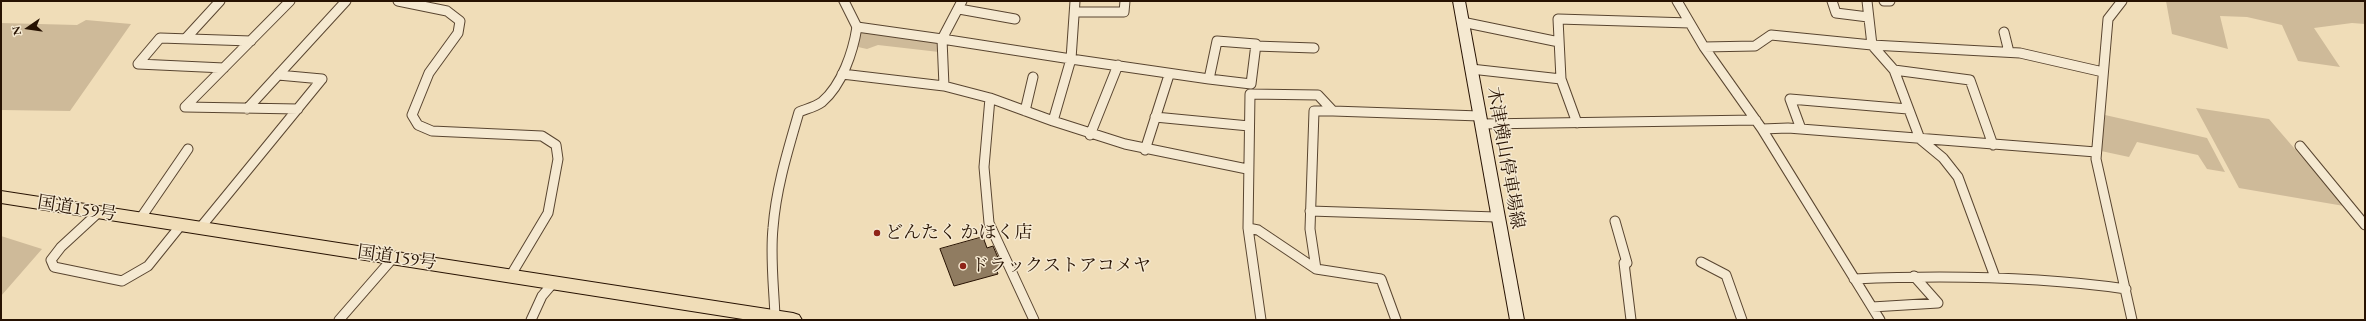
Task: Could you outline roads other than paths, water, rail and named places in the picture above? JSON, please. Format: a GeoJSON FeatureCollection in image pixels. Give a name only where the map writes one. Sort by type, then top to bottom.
{"type":"FeatureCollection","features":[{"type":"Feature","properties":{"kind":"highway","name":"国道159号"},"geometry":{"type":"LineString","coordinates":[[1,197],[793,320]]}},
{"type":"Feature","properties":{"kind":"main road","name":"木津横山停車場線"},"geometry":{"type":"LineString","coordinates":[[1459,1],[1496,217],[1517,320]]}},
{"type":"Feature","properties":{"kind":"street"},"geometry":{"type":"LineString","coordinates":[[187,37],[220,1]]}},
{"type":"Feature","properties":{"kind":"street"},"geometry":{"type":"LineString","coordinates":[[290,1],[185,108],[298,109]]}},
{"type":"Feature","properties":{"kind":"street"},"geometry":{"type":"LineString","coordinates":[[247,109],[346,1]]}},
{"type":"Feature","properties":{"kind":"street"},"geometry":{"type":"LineString","coordinates":[[398,1],[447,12],[460,21],[458,33],[429,73],[412,115],[418,125],[432,131],[542,136],[556,145],[558,159],[548,213],[511,275]]}},
{"type":"Feature","properties":{"kind":"street"},"geometry":{"type":"LineString","coordinates":[[775,317],[772,246],[782,172],[799,112],[822,102],[842,74],[856,42],[857,27],[844,1]]}},
{"type":"Feature","properties":{"kind":"street"},"geometry":{"type":"LineString","coordinates":[[1053,121],[1072,58],[1075,1]]}},
{"type":"Feature","properties":{"kind":"street"},"geometry":{"type":"LineString","coordinates":[[1075,12],[1124,12],[1125,1]]}},
{"type":"Feature","properties":{"kind":"street"},"geometry":{"type":"LineString","coordinates":[[1677,1],[1704,47],[1762,129],[1880,320]]}},
{"type":"Feature","properties":{"kind":"street"},"geometry":{"type":"LineString","coordinates":[[1832,1],[1836,13],[1868,17]]}},
{"type":"Feature","properties":{"kind":"street"},"geometry":{"type":"LineString","coordinates":[[1866,1],[1872,45],[1894,70],[1920,139],[1943,158],[1958,177],[1995,277]]}},
{"type":"Feature","properties":{"kind":"street"},"geometry":{"type":"LineString","coordinates":[[1884,1],[1890,1]]}},
{"type":"Feature","properties":{"kind":"street"},"geometry":{"type":"LineString","coordinates":[[2122,1],[2108,19],[2096,152],[2098,173],[2115,237],[2132,320]]}},
{"type":"Feature","properties":{"kind":"street"},"geometry":{"type":"LineString","coordinates":[[944,86],[942,39],[961,5],[1015,19]]}},
{"type":"Feature","properties":{"kind":"street"},"geometry":{"type":"LineString","coordinates":[[1576,123],[1561,79],[1558,19],[1690,23]]}},
{"type":"Feature","properties":{"kind":"street"},"geometry":{"type":"LineString","coordinates":[[1462,22],[1560,42]]}},
{"type":"Feature","properties":{"kind":"street"},"geometry":{"type":"LineString","coordinates":[[857,27],[1072,58],[1169,75],[1251,84]]}},
{"type":"Feature","properties":{"kind":"street"},"geometry":{"type":"LineString","coordinates":[[2004,32],[2014,54]]}},
{"type":"Feature","properties":{"kind":"street"},"geometry":{"type":"LineString","coordinates":[[1704,47],[1755,46],[1771,35],[1872,45],[2014,54],[2103,72]]}},
{"type":"Feature","properties":{"kind":"street"},"geometry":{"type":"LineString","coordinates":[[224,68],[138,64],[160,38],[187,37],[251,40]]}},
{"type":"Feature","properties":{"kind":"street"},"geometry":{"type":"LineString","coordinates":[[1209,80],[1217,41],[1256,44],[1255,46],[1314,48]]}},
{"type":"Feature","properties":{"kind":"street"},"geometry":{"type":"LineString","coordinates":[[1255,46],[1250,94],[1250,126],[1247,170],[1248,228],[1261,320]]}},
{"type":"Feature","properties":{"kind":"street"},"geometry":{"type":"LineString","coordinates":[[1090,135],[1118,66]]}},
{"type":"Feature","properties":{"kind":"street"},"geometry":{"type":"LineString","coordinates":[[1471,69],[1561,79]]}},
{"type":"Feature","properties":{"kind":"street"},"geometry":{"type":"LineString","coordinates":[[1894,70],[1970,80],[1993,145]]}},
{"type":"Feature","properties":{"kind":"street"},"geometry":{"type":"LineString","coordinates":[[842,74],[944,86],[990,98],[1090,135],[1145,150],[1247,170]]}},
{"type":"Feature","properties":{"kind":"street"},"geometry":{"type":"LineString","coordinates":[[200,228],[322,79],[278,75]]}},
{"type":"Feature","properties":{"kind":"street"},"geometry":{"type":"LineString","coordinates":[[1145,150],[1169,75]]}},
{"type":"Feature","properties":{"kind":"street"},"geometry":{"type":"LineString","coordinates":[[1025,111],[1033,77]]}},
{"type":"Feature","properties":{"kind":"street"},"geometry":{"type":"LineString","coordinates":[[1250,94],[1318,95],[1333,111]]}},
{"type":"Feature","properties":{"kind":"street"},"geometry":{"type":"LineString","coordinates":[[990,98],[984,166],[989,223],[1034,320]]}},
{"type":"Feature","properties":{"kind":"street"},"geometry":{"type":"LineString","coordinates":[[1801,129],[1790,99],[1908,109]]}},
{"type":"Feature","properties":{"kind":"street"},"geometry":{"type":"LineString","coordinates":[[1316,269],[1310,229],[1314,111],[1480,120],[1576,123],[1756,120]]}},
{"type":"Feature","properties":{"kind":"street"},"geometry":{"type":"LineString","coordinates":[[1155,118],[1250,126]]}},
{"type":"Feature","properties":{"kind":"street"},"geometry":{"type":"LineString","coordinates":[[1762,129],[1801,129],[2096,152]]}},
{"type":"Feature","properties":{"kind":"street"},"geometry":{"type":"LineString","coordinates":[[2300,146],[2365,225]]}},
{"type":"Feature","properties":{"kind":"street"},"geometry":{"type":"LineString","coordinates":[[140,219],[188,149]]}},
{"type":"Feature","properties":{"kind":"street"},"geometry":{"type":"LineString","coordinates":[[1310,211],[1496,217]]}},
{"type":"Feature","properties":{"kind":"street"},"geometry":{"type":"LineString","coordinates":[[99,212],[61,247],[51,260],[54,267],[122,281],[148,266],[181,225]]}},
{"type":"Feature","properties":{"kind":"street"},"geometry":{"type":"LineString","coordinates":[[1615,221],[1627,263],[1624,263],[1631,320]]}},
{"type":"Feature","properties":{"kind":"street"},"geometry":{"type":"LineString","coordinates":[[1248,228],[1258,230],[1316,269],[1381,279],[1396,320]]}},
{"type":"Feature","properties":{"kind":"street"},"geometry":{"type":"LineString","coordinates":[[340,320],[393,258]]}},
{"type":"Feature","properties":{"kind":"street"},"geometry":{"type":"LineString","coordinates":[[1702,262],[1726,275],[1742,320]]}},
{"type":"Feature","properties":{"kind":"street"},"geometry":{"type":"LineString","coordinates":[[1854,279],[1914,276],[1995,277],[2044,279],[2126,289]]}},
{"type":"Feature","properties":{"kind":"street"},"geometry":{"type":"LineString","coordinates":[[1872,307],[1938,303],[1914,276]]}},
{"type":"Feature","properties":{"kind":"street"},"geometry":{"type":"LineString","coordinates":[[531,320],[542,296],[554,282]]}},
{"type":"Feature","properties":{"kind":"place","name":"どんたく かほく店"},"geometry":{"type":"Point","coordinates":[877,233]}},
{"type":"Feature","properties":{"kind":"place","name":"ドラックストアコメヤ"},"geometry":{"type":"Point","coordinates":[963,266]}}]}
